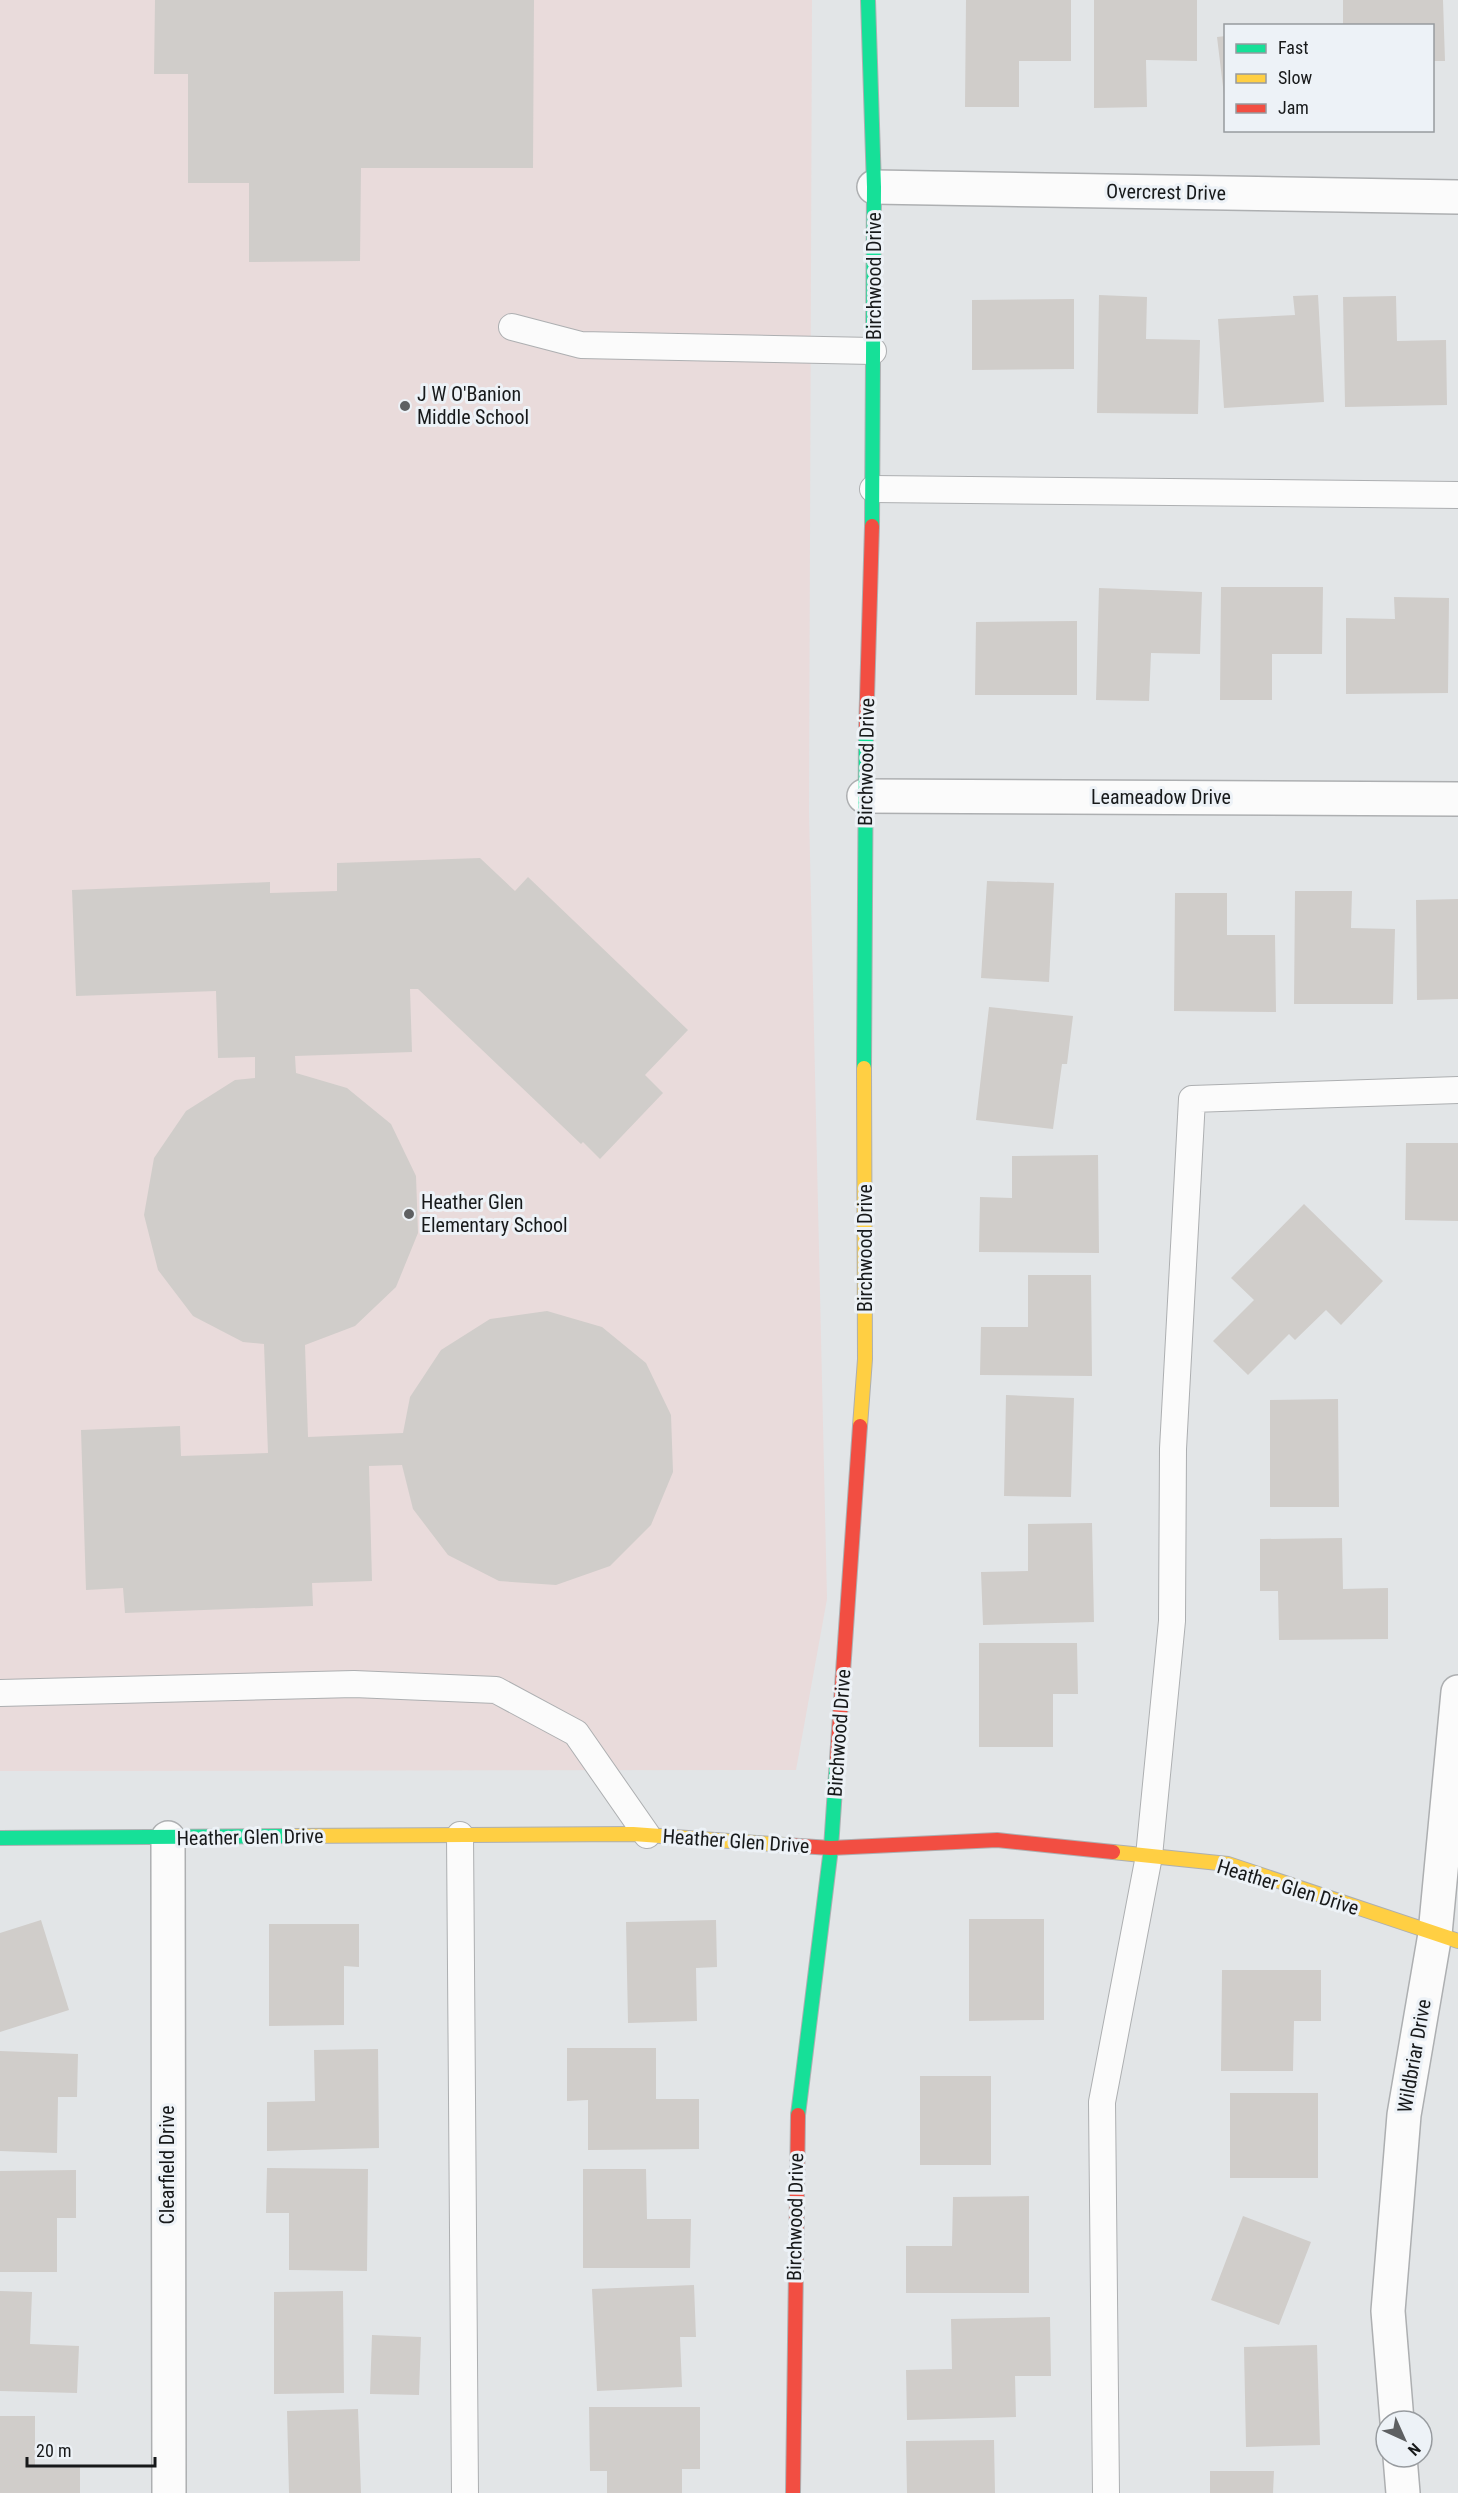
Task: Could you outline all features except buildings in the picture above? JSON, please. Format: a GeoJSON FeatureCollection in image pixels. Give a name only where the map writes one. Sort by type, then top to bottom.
{"type":"FeatureCollection","features":[{"type":"Feature","properties":{"kind":"street","name":"Birchwood Drive"},"geometry":{"type":"LineString","coordinates":[[793,2493],[796,2120],[831,1848],[865,1359],[864,796],[873,489],[874,187],[868,0]]}},
{"type":"Feature","properties":{"kind":"street","name":"Overcrest Drive"},"geometry":{"type":"LineString","coordinates":[[874,187],[1458,197]]}},
{"type":"Feature","properties":{"kind":"street","name":"Leameadow Drive"},"geometry":{"type":"LineString","coordinates":[[864,796],[1458,798]]}},
{"type":"Feature","properties":{"kind":"street","name":"Wildbriar Drive"},"geometry":{"type":"LineString","coordinates":[[1396,2409],[1388,2311],[1404,2115],[1447,1938],[1458,1692]]}},
{"type":"Feature","properties":{"kind":"street","name":"Heather Glen Drive"},"geometry":{"type":"LineString","coordinates":[[0,1838],[647,1835],[831,1848],[997,1840],[1228,1864],[1447,1938]]}},
{"type":"Feature","properties":{"kind":"street","name":"Clearfield Drive"},"geometry":{"type":"LineString","coordinates":[[168,1838],[170,2493]]}},
{"type":"Feature","properties":{"kind":"street"},"geometry":{"type":"LineString","coordinates":[[1401,2469],[1403,2493]]}},
{"type":"Feature","properties":{"kind":"lane"},"geometry":{"type":"LineString","coordinates":[[512,327],[581,345],[873,351]]}},
{"type":"Feature","properties":{"kind":"lane"},"geometry":{"type":"LineString","coordinates":[[873,489],[1458,495]]}},
{"type":"Feature","properties":{"kind":"lane"},"geometry":{"type":"LineString","coordinates":[[1106,2493],[1102,2102],[1149,1856],[1172,1621],[1173,1449],[1192,1099],[1458,1090]]}},
{"type":"Feature","properties":{"kind":"lane"},"geometry":{"type":"LineString","coordinates":[[0,1693],[354,1683],[496,1690],[576,1733],[647,1835]]}},
{"type":"Feature","properties":{"kind":"lane"},"geometry":{"type":"LineString","coordinates":[[460,1835],[465,2493]]}},
{"type":"Feature","properties":{"kind":"shaded area"},"geometry":{"type":"Polygon","coordinates":[[[0,0],[812,0],[809,812],[827,1599],[796,1770],[0,1771],[0,0]]]}},
{"type":"Feature","properties":{"kind":"traffic: fast"},"geometry":{"type":"LineString","coordinates":[[868,0],[874,187],[872,526]]}},
{"type":"Feature","properties":{"kind":"traffic: fast"},"geometry":{"type":"LineString","coordinates":[[864,1068],[866,732]]}},
{"type":"Feature","properties":{"kind":"traffic: fast"},"geometry":{"type":"LineString","coordinates":[[798,2115],[831,1848],[837,1759]]}},
{"type":"Feature","properties":{"kind":"traffic: fast"},"geometry":{"type":"LineString","coordinates":[[0,1838],[289,1836]]}},
{"type":"Feature","properties":{"kind":"traffic: slow"},"geometry":{"type":"LineString","coordinates":[[860,1426],[865,1359],[864,1068]]}},
{"type":"Feature","properties":{"kind":"traffic: slow"},"geometry":{"type":"LineString","coordinates":[[289,1836],[633,1834],[785,1845]]}},
{"type":"Feature","properties":{"kind":"traffic: slow"},"geometry":{"type":"LineString","coordinates":[[1113,1852],[1228,1864],[1458,1941]]}},
{"type":"Feature","properties":{"kind":"traffic: jam"},"geometry":{"type":"LineString","coordinates":[[866,732],[872,526]]}},
{"type":"Feature","properties":{"kind":"traffic: jam"},"geometry":{"type":"LineString","coordinates":[[837,1759],[860,1426]]}},
{"type":"Feature","properties":{"kind":"traffic: jam"},"geometry":{"type":"LineString","coordinates":[[785,1845],[831,1848],[997,1840],[1113,1852]]}},
{"type":"Feature","properties":{"kind":"traffic: jam"},"geometry":{"type":"LineString","coordinates":[[793,2493],[798,2115]]}},
{"type":"Feature","properties":{"kind":"place","name":"J W O'Banion Middle School"},"geometry":{"type":"Point","coordinates":[405,406]}},
{"type":"Feature","properties":{"kind":"place","name":"Heather Glen Elementary School"},"geometry":{"type":"Point","coordinates":[409,1214]}}]}
